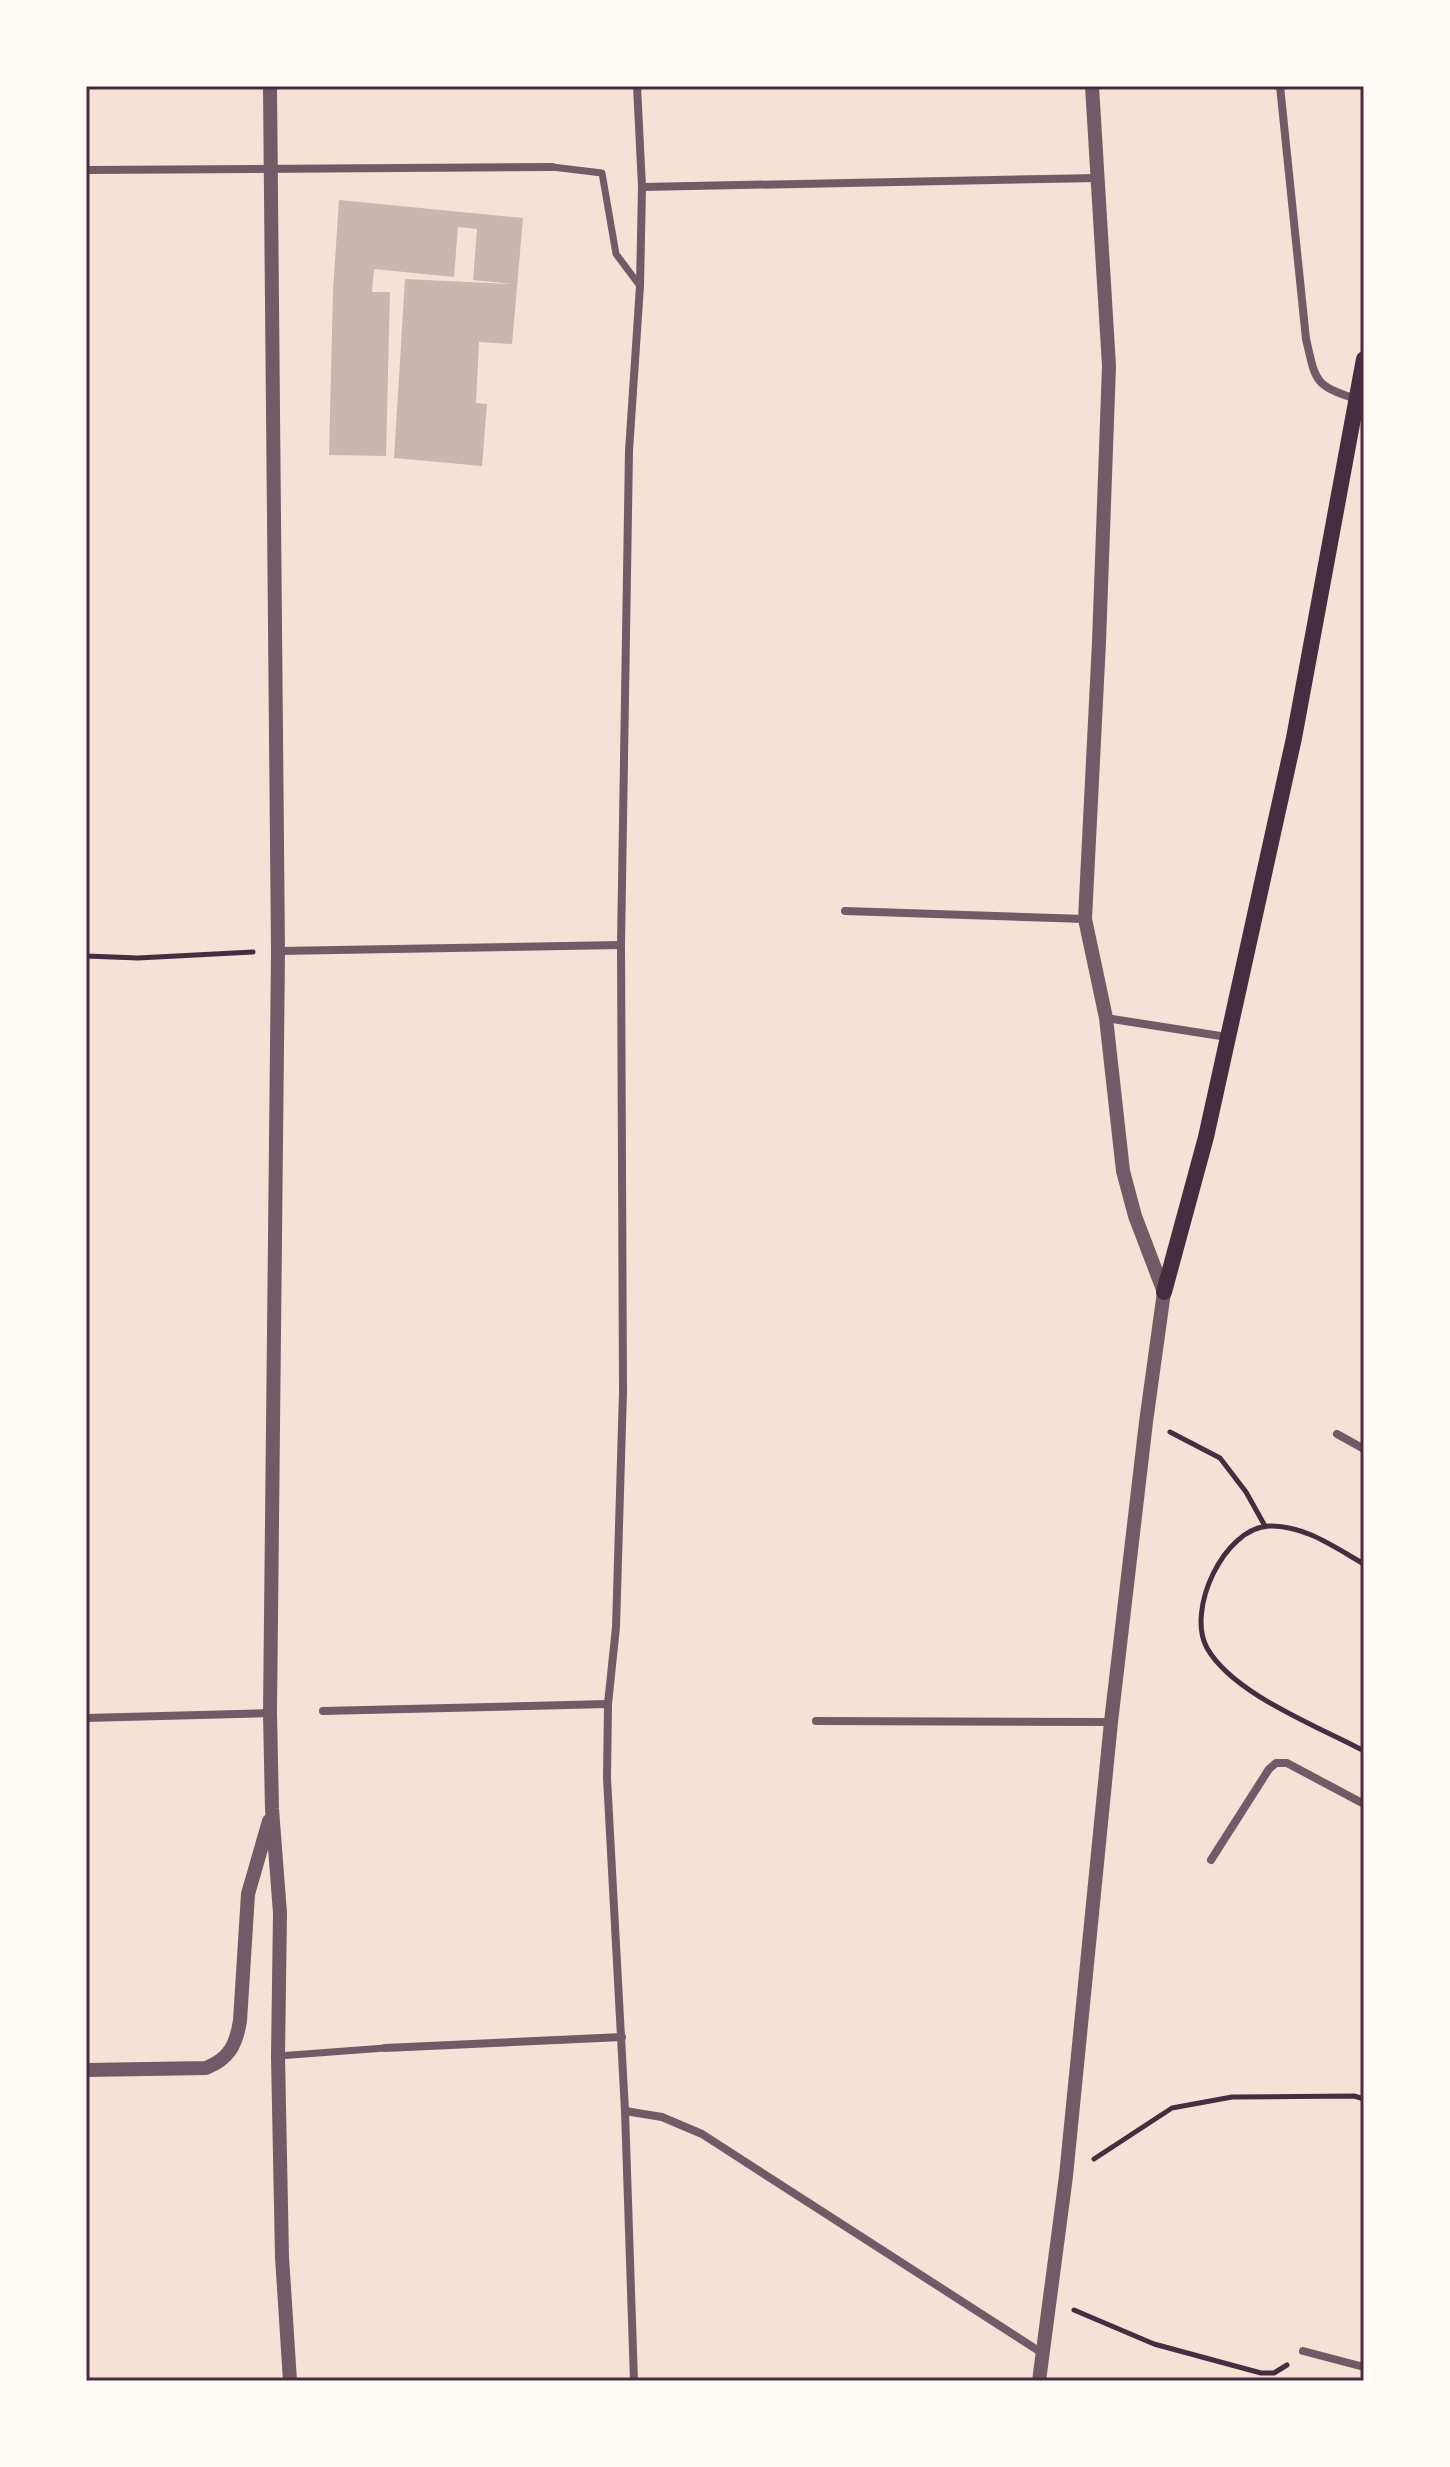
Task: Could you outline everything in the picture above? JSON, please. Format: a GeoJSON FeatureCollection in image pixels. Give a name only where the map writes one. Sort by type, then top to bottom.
{"type":"FeatureCollection","features":[{"type":"Feature","properties":{"kind":"main road"},"geometry":{"type":"LineString","coordinates":[[1164,1292],[1206,1137],[1294,738],[1364,359]]}},
{"type":"Feature","properties":{"kind":"street"},"geometry":{"type":"LineString","coordinates":[[270,86],[278,951],[270,1713],[272,1809],[280,1913],[278,2056],[282,2257],[290,2381]]}},
{"type":"Feature","properties":{"kind":"street"},"geometry":{"type":"LineString","coordinates":[[634,2381],[622,2037],[607,1778],[608,1704],[616,1627],[623,1392],[621,945],[629,451],[640,286],[642,187],[637,86]]}},
{"type":"Feature","properties":{"kind":"street"},"geometry":{"type":"LineString","coordinates":[[1039,2381],[1066,2176],[1111,1722],[1164,1292],[1135,1216],[1123,1171],[1106,1018],[1085,919],[1109,366],[1092,86]]}},
{"type":"Feature","properties":{"kind":"street"},"geometry":{"type":"LineString","coordinates":[[1280,86],[1306,339],[1315,376],[1328,390],[1357,399]]}},
{"type":"Feature","properties":{"kind":"street"},"geometry":{"type":"LineString","coordinates":[[86,170],[552,167],[602,173],[616,254],[640,286]]}},
{"type":"Feature","properties":{"kind":"street"},"geometry":{"type":"LineString","coordinates":[[642,187],[1098,178]]}},
{"type":"Feature","properties":{"kind":"street"},"geometry":{"type":"LineString","coordinates":[[845,911],[1085,919]]}},
{"type":"Feature","properties":{"kind":"street"},"geometry":{"type":"LineString","coordinates":[[278,951],[621,945]]}},
{"type":"Feature","properties":{"kind":"street"},"geometry":{"type":"LineString","coordinates":[[1106,1018],[1228,1037]]}},
{"type":"Feature","properties":{"kind":"street"},"geometry":{"type":"LineString","coordinates":[[1337,1434],[1364,1449]]}},
{"type":"Feature","properties":{"kind":"street"},"geometry":{"type":"LineString","coordinates":[[323,1711],[608,1704]]}},
{"type":"Feature","properties":{"kind":"street"},"geometry":{"type":"LineString","coordinates":[[86,1718],[270,1713]]}},
{"type":"Feature","properties":{"kind":"street"},"geometry":{"type":"LineString","coordinates":[[816,1721],[1111,1722]]}},
{"type":"Feature","properties":{"kind":"street"},"geometry":{"type":"LineString","coordinates":[[1211,1860],[1269,1769],[1276,1763],[1287,1763],[1364,1804]]}},
{"type":"Feature","properties":{"kind":"street"},"geometry":{"type":"LineString","coordinates":[[86,2070],[206,2068],[218,2063],[230,2052],[240,2021],[248,1894],[272,1809]]}},
{"type":"Feature","properties":{"kind":"street"},"geometry":{"type":"LineString","coordinates":[[278,2056],[622,2037]]}},
{"type":"Feature","properties":{"kind":"street"},"geometry":{"type":"LineString","coordinates":[[625,2111],[662,2117],[702,2134],[1042,2353]]}},
{"type":"Feature","properties":{"kind":"street"},"geometry":{"type":"LineString","coordinates":[[1303,2351],[1364,2367]]}},
{"type":"Feature","properties":{"kind":"path"},"geometry":{"type":"LineString","coordinates":[[86,956],[138,958],[278,951]]}},
{"type":"Feature","properties":{"kind":"path"},"geometry":{"type":"LineString","coordinates":[[1146,1422],[1185,1438],[1220,1458],[1246,1492],[1265,1526]]}},
{"type":"Feature","properties":{"kind":"path"},"geometry":{"type":"LineString","coordinates":[[1364,1564],[1298,1528],[1265,1526],[1249,1533],[1226,1553],[1205,1588],[1200,1617],[1205,1645],[1222,1668],[1245,1688],[1364,1751]]}},
{"type":"Feature","properties":{"kind":"path"},"geometry":{"type":"LineString","coordinates":[[1066,2176],[1172,2108],[1232,2097],[1354,2096],[1364,2099]]}},
{"type":"Feature","properties":{"kind":"path"},"geometry":{"type":"LineString","coordinates":[[1049,2300],[1154,2344],[1261,2373],[1274,2373],[1303,2351]]}},
{"type":"Feature","properties":{"kind":"building"},"geometry":{"type":"Polygon","coordinates":[[[339,200],[523,218],[512,344],[479,342],[476,403],[487,404],[482,466],[394,458],[405,279],[512,284],[473,280],[477,229],[458,227],[454,277],[374,269],[372,292],[390,292],[386,456],[329,455],[333,291],[339,200]]]}}]}
